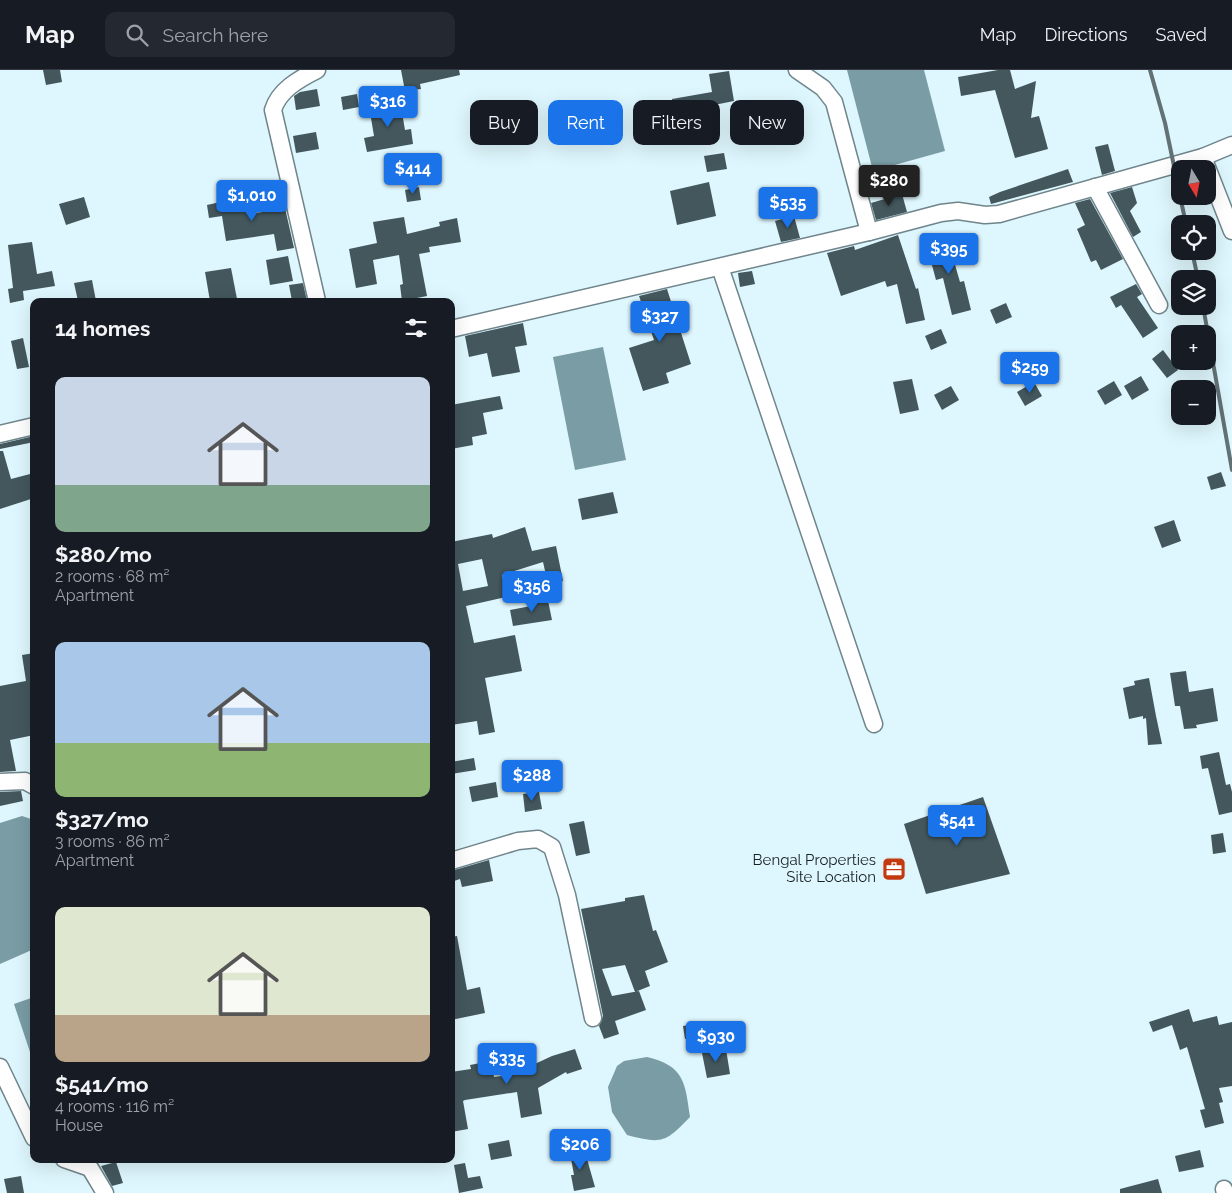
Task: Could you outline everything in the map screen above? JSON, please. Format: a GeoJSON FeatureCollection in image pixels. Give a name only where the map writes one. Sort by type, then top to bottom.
{"type":"FeatureCollection","features":[{"type":"Feature","properties":{"kind":"street"},"geometry":{"type":"LineString","coordinates":[[317,70],[284,91],[276,100],[273,110],[317,298]]}},
{"type":"Feature","properties":{"kind":"street"},"geometry":{"type":"LineString","coordinates":[[797,70],[823,88],[834,102],[869,232]]}},
{"type":"Feature","properties":{"kind":"street"},"geometry":{"type":"LineString","coordinates":[[455,328],[869,232],[941,213],[958,211],[985,215],[999,214],[1203,157],[1232,144]]}},
{"type":"Feature","properties":{"kind":"street"},"geometry":{"type":"LineString","coordinates":[[1203,157],[1232,231]]}},
{"type":"Feature","properties":{"kind":"street"},"geometry":{"type":"LineString","coordinates":[[1096,187],[1159,305]]}},
{"type":"Feature","properties":{"kind":"street"},"geometry":{"type":"LineString","coordinates":[[720,267],[874,724]]}},
{"type":"Feature","properties":{"kind":"street"},"geometry":{"type":"LineString","coordinates":[[0,434],[30,427]]}},
{"type":"Feature","properties":{"kind":"street"},"geometry":{"type":"LineString","coordinates":[[0,782],[24,781],[30,784]]}},
{"type":"Feature","properties":{"kind":"street"},"geometry":{"type":"LineString","coordinates":[[455,860],[518,840],[538,839],[552,847],[567,895],[593,1018]]}},
{"type":"Feature","properties":{"kind":"street"},"geometry":{"type":"LineString","coordinates":[[0,1067],[30,1130]]}},
{"type":"Feature","properties":{"kind":"street"},"geometry":{"type":"LineString","coordinates":[[76,1163],[90,1168],[105,1193]]}},
{"type":"Feature","properties":{"kind":"water"},"geometry":{"type":"Polygon","coordinates":[[[847,70],[924,70],[945,151],[873,171],[847,70]]]}},
{"type":"Feature","properties":{"kind":"water"},"geometry":{"type":"Polygon","coordinates":[[[603,347],[626,460],[575,470],[553,357],[603,347]]]}},
{"type":"Feature","properties":{"kind":"water"},"geometry":{"type":"Polygon","coordinates":[[[22,816],[30,819],[30,951],[0,964],[0,823],[22,816]]]}},
{"type":"Feature","properties":{"kind":"water"},"geometry":{"type":"Polygon","coordinates":[[[30,998],[30,1052],[14,1004],[30,998]]]}},
{"type":"Feature","properties":{"kind":"water"},"geometry":{"type":"Polygon","coordinates":[[[647,1057],[669,1065],[676,1071],[684,1085],[690,1117],[675,1132],[656,1140],[627,1135],[612,1112],[608,1087],[617,1066],[624,1061],[647,1057]]]}},
{"type":"Feature","properties":{"kind":"building"},"geometry":{"type":"Polygon","coordinates":[[[43,70],[60,70],[62,82],[46,85],[43,70]]]}},
{"type":"Feature","properties":{"kind":"building"},"geometry":{"type":"Polygon","coordinates":[[[401,70],[459,70],[460,75],[420,84],[421,89],[405,91],[401,70]]]}},
{"type":"Feature","properties":{"kind":"building"},"geometry":{"type":"Polygon","coordinates":[[[998,70],[1010,70],[1015,89],[1036,81],[1031,118],[1039,116],[1048,149],[1015,158],[995,90],[961,96],[958,77],[998,70]]]}},
{"type":"Feature","properties":{"kind":"building"},"geometry":{"type":"Polygon","coordinates":[[[729,71],[734,100],[720,104],[720,100],[672,100],[712,92],[709,74],[729,71]]]}},
{"type":"Feature","properties":{"kind":"building"},"geometry":{"type":"Polygon","coordinates":[[[317,89],[320,106],[296,110],[294,96],[300,92],[317,89]]]}},
{"type":"Feature","properties":{"kind":"building"},"geometry":{"type":"Polygon","coordinates":[[[357,94],[359,107],[343,110],[341,97],[357,94]]]}},
{"type":"Feature","properties":{"kind":"building"},"geometry":{"type":"Polygon","coordinates":[[[400,101],[405,130],[411,129],[413,144],[367,152],[364,138],[374,136],[369,106],[400,101]]]}},
{"type":"Feature","properties":{"kind":"building"},"geometry":{"type":"Polygon","coordinates":[[[316,132],[319,149],[296,153],[293,136],[316,132]]]}},
{"type":"Feature","properties":{"kind":"building"},"geometry":{"type":"Polygon","coordinates":[[[1108,144],[1115,171],[1102,175],[1095,147],[1108,144]]]}},
{"type":"Feature","properties":{"kind":"building"},"geometry":{"type":"Polygon","coordinates":[[[724,153],[727,169],[707,172],[704,156],[724,153]]]}},
{"type":"Feature","properties":{"kind":"building"},"geometry":{"type":"Polygon","coordinates":[[[1068,169],[1073,182],[991,204],[989,197],[1000,192],[1068,169]]]}},
{"type":"Feature","properties":{"kind":"building"},"geometry":{"type":"Polygon","coordinates":[[[709,182],[716,216],[677,225],[670,191],[709,182]]]}},
{"type":"Feature","properties":{"kind":"building"},"geometry":{"type":"Polygon","coordinates":[[[419,187],[421,200],[407,202],[405,190],[419,187]]]}},
{"type":"Feature","properties":{"kind":"building"},"geometry":{"type":"Polygon","coordinates":[[[1132,187],[1137,203],[1130,211],[1141,232],[1133,237],[1110,193],[1132,187]]]}},
{"type":"Feature","properties":{"kind":"building"},"geometry":{"type":"Polygon","coordinates":[[[902,194],[907,212],[876,220],[871,203],[902,194]]]}},
{"type":"Feature","properties":{"kind":"building"},"geometry":{"type":"Polygon","coordinates":[[[247,196],[251,214],[285,208],[294,248],[277,251],[274,234],[226,241],[222,216],[209,218],[207,205],[247,196]]]}},
{"type":"Feature","properties":{"kind":"building"},"geometry":{"type":"Polygon","coordinates":[[[84,197],[90,217],[66,225],[59,204],[84,197]]]}},
{"type":"Feature","properties":{"kind":"building"},"geometry":{"type":"Polygon","coordinates":[[[1090,199],[1123,259],[1101,270],[1096,260],[1091,262],[1077,229],[1085,225],[1075,203],[1090,199]]]}},
{"type":"Feature","properties":{"kind":"building"},"geometry":{"type":"Polygon","coordinates":[[[794,216],[800,238],[781,242],[775,221],[794,216]]]}},
{"type":"Feature","properties":{"kind":"building"},"geometry":{"type":"Polygon","coordinates":[[[404,217],[407,234],[440,226],[439,222],[457,218],[461,242],[429,247],[430,252],[419,254],[427,296],[402,298],[400,285],[403,284],[399,255],[373,260],[377,284],[356,288],[349,249],[377,243],[373,222],[404,217]]]}},
{"type":"Feature","properties":{"kind":"building"},"geometry":{"type":"Polygon","coordinates":[[[898,235],[916,289],[918,288],[925,320],[906,324],[897,284],[887,287],[885,281],[841,296],[827,253],[854,246],[855,250],[898,235]]]}},
{"type":"Feature","properties":{"kind":"building"},"geometry":{"type":"Polygon","coordinates":[[[947,237],[960,282],[964,281],[971,310],[952,315],[943,278],[936,280],[926,243],[947,237]]]}},
{"type":"Feature","properties":{"kind":"building"},"geometry":{"type":"Polygon","coordinates":[[[32,242],[37,274],[52,271],[55,286],[23,291],[24,300],[10,303],[8,289],[13,288],[8,245],[32,242]]]}},
{"type":"Feature","properties":{"kind":"building"},"geometry":{"type":"Polygon","coordinates":[[[288,256],[293,281],[270,285],[266,260],[288,256]]]}},
{"type":"Feature","properties":{"kind":"building"},"geometry":{"type":"Polygon","coordinates":[[[231,268],[237,298],[209,298],[205,272],[231,268]]]}},
{"type":"Feature","properties":{"kind":"building"},"geometry":{"type":"Polygon","coordinates":[[[752,271],[755,284],[740,287],[738,273],[752,271]]]}},
{"type":"Feature","properties":{"kind":"building"},"geometry":{"type":"Polygon","coordinates":[[[92,280],[95,298],[77,298],[74,283],[92,280]]]}},
{"type":"Feature","properties":{"kind":"building"},"geometry":{"type":"Polygon","coordinates":[[[303,283],[306,298],[291,298],[289,285],[303,283]]]}},
{"type":"Feature","properties":{"kind":"building"},"geometry":{"type":"Polygon","coordinates":[[[1136,284],[1142,294],[1137,297],[1158,328],[1143,338],[1121,305],[1116,308],[1110,297],[1136,284]]]}},
{"type":"Feature","properties":{"kind":"building"},"geometry":{"type":"Polygon","coordinates":[[[667,289],[691,364],[666,373],[669,383],[643,391],[629,348],[654,340],[639,296],[667,289]]]}},
{"type":"Feature","properties":{"kind":"building"},"geometry":{"type":"Polygon","coordinates":[[[1006,303],[1012,317],[996,324],[990,310],[1006,303]]]}},
{"type":"Feature","properties":{"kind":"building"},"geometry":{"type":"Polygon","coordinates":[[[523,323],[527,345],[515,347],[520,372],[492,377],[487,353],[469,357],[465,336],[523,323]]]}},
{"type":"Feature","properties":{"kind":"building"},"geometry":{"type":"Polygon","coordinates":[[[941,329],[947,343],[931,350],[925,336],[941,329]]]}},
{"type":"Feature","properties":{"kind":"building"},"geometry":{"type":"Polygon","coordinates":[[[23,338],[29,367],[17,369],[11,341],[23,338]]]}},
{"type":"Feature","properties":{"kind":"building"},"geometry":{"type":"Polygon","coordinates":[[[1163,350],[1171,361],[1171,370],[1178,370],[1167,378],[1152,359],[1163,350]]]}},
{"type":"Feature","properties":{"kind":"building"},"geometry":{"type":"Polygon","coordinates":[[[1141,376],[1149,390],[1132,400],[1124,386],[1141,376]]]}},
{"type":"Feature","properties":{"kind":"building"},"geometry":{"type":"Polygon","coordinates":[[[912,379],[919,410],[900,414],[893,382],[912,379]]]}},
{"type":"Feature","properties":{"kind":"building"},"geometry":{"type":"Polygon","coordinates":[[[1114,381],[1122,395],[1105,405],[1097,391],[1114,381]]]}},
{"type":"Feature","properties":{"kind":"building"},"geometry":{"type":"Polygon","coordinates":[[[1034,382],[1042,396],[1025,406],[1017,392],[1034,382]]]}},
{"type":"Feature","properties":{"kind":"building"},"geometry":{"type":"Polygon","coordinates":[[[951,386],[959,400],[942,410],[934,395],[951,386]]]}},
{"type":"Feature","properties":{"kind":"building"},"geometry":{"type":"Polygon","coordinates":[[[500,396],[503,409],[483,413],[487,434],[472,437],[473,445],[455,448],[455,404],[500,396]]]}},
{"type":"Feature","properties":{"kind":"building"},"geometry":{"type":"Polygon","coordinates":[[[30,437],[30,443],[0,449],[0,444],[30,437]]]}},
{"type":"Feature","properties":{"kind":"building"},"geometry":{"type":"Polygon","coordinates":[[[0,451],[3,451],[11,479],[30,474],[30,499],[0,509],[0,451]]]}},
{"type":"Feature","properties":{"kind":"building"},"geometry":{"type":"Polygon","coordinates":[[[1221,472],[1226,486],[1211,490],[1207,477],[1221,472]]]}},
{"type":"Feature","properties":{"kind":"building"},"geometry":{"type":"Polygon","coordinates":[[[613,492],[618,513],[582,520],[578,499],[613,492]]]}},
{"type":"Feature","properties":{"kind":"building"},"geometry":{"type":"Polygon","coordinates":[[[1174,520],[1181,541],[1162,548],[1154,527],[1174,520]]]}},
{"type":"Feature","properties":{"kind":"building"},"geometry":{"type":"Polygon","coordinates":[[[525,527],[532,551],[556,546],[563,581],[548,584],[543,562],[502,575],[506,597],[466,606],[474,643],[515,635],[522,671],[485,678],[495,732],[479,735],[477,721],[455,724],[455,541],[492,534],[493,538],[525,527]],[[482,559],[458,564],[463,591],[488,586],[482,559]]]}},
{"type":"Feature","properties":{"kind":"building"},"geometry":{"type":"Polygon","coordinates":[[[547,596],[552,620],[513,626],[510,610],[531,606],[530,600],[547,596]]]}},
{"type":"Feature","properties":{"kind":"building"},"geometry":{"type":"Polygon","coordinates":[[[30,654],[30,736],[10,740],[16,771],[0,772],[0,686],[26,681],[22,655],[30,654]]]}},
{"type":"Feature","properties":{"kind":"building"},"geometry":{"type":"Polygon","coordinates":[[[1186,671],[1189,692],[1213,688],[1218,721],[1196,725],[1197,728],[1184,729],[1180,706],[1175,706],[1170,673],[1186,671]]]}},
{"type":"Feature","properties":{"kind":"building"},"geometry":{"type":"Polygon","coordinates":[[[1149,678],[1162,744],[1148,745],[1146,718],[1143,719],[1143,716],[1129,719],[1123,688],[1135,685],[1134,681],[1149,678]]]}},
{"type":"Feature","properties":{"kind":"building"},"geometry":{"type":"Polygon","coordinates":[[[1219,752],[1226,785],[1230,784],[1232,792],[1232,812],[1219,815],[1208,768],[1202,769],[1200,756],[1219,752]]]}},
{"type":"Feature","properties":{"kind":"building"},"geometry":{"type":"Polygon","coordinates":[[[474,758],[476,770],[455,773],[455,761],[474,758]]]}},
{"type":"Feature","properties":{"kind":"building"},"geometry":{"type":"Polygon","coordinates":[[[496,782],[498,797],[472,802],[469,787],[496,782]]]}},
{"type":"Feature","properties":{"kind":"building"},"geometry":{"type":"Polygon","coordinates":[[[21,791],[23,801],[0,806],[0,792],[21,791]]]}},
{"type":"Feature","properties":{"kind":"building"},"geometry":{"type":"Polygon","coordinates":[[[539,792],[542,809],[525,812],[523,794],[539,792]]]}},
{"type":"Feature","properties":{"kind":"building"},"geometry":{"type":"Polygon","coordinates":[[[983,797],[1010,874],[926,894],[904,824],[983,797]]]}},
{"type":"Feature","properties":{"kind":"building"},"geometry":{"type":"Polygon","coordinates":[[[584,821],[590,853],[576,856],[569,824],[584,821]]]}},
{"type":"Feature","properties":{"kind":"building"},"geometry":{"type":"Polygon","coordinates":[[[1223,833],[1226,852],[1213,854],[1211,835],[1223,833]]]}},
{"type":"Feature","properties":{"kind":"building"},"geometry":{"type":"Polygon","coordinates":[[[489,860],[493,881],[462,887],[460,879],[455,881],[455,870],[489,860]]]}},
{"type":"Feature","properties":{"kind":"building"},"geometry":{"type":"Polygon","coordinates":[[[644,895],[653,931],[656,930],[668,962],[645,971],[650,986],[636,992],[639,991],[646,1010],[615,1021],[619,1034],[604,1039],[599,1026],[603,1016],[581,909],[625,901],[625,898],[644,895]],[[625,965],[602,969],[612,996],[635,992],[625,965]]]}},
{"type":"Feature","properties":{"kind":"building"},"geometry":{"type":"Polygon","coordinates":[[[455,936],[457,936],[467,990],[480,987],[485,1013],[455,1019],[455,936]]]}},
{"type":"Feature","properties":{"kind":"building"},"geometry":{"type":"Polygon","coordinates":[[[1189,1009],[1193,1022],[1217,1016],[1219,1025],[1232,1022],[1232,1086],[1219,1088],[1223,1102],[1219,1103],[1224,1123],[1205,1128],[1200,1110],[1205,1109],[1187,1047],[1180,1050],[1172,1025],[1153,1032],[1149,1022],[1189,1009]]]}},
{"type":"Feature","properties":{"kind":"building"},"geometry":{"type":"Polygon","coordinates":[[[702,1023],[705,1036],[685,1039],[683,1026],[702,1023]]]}},
{"type":"Feature","properties":{"kind":"building"},"geometry":{"type":"Polygon","coordinates":[[[575,1049],[582,1069],[567,1074],[566,1072],[538,1088],[542,1114],[521,1118],[517,1092],[465,1100],[463,1101],[468,1129],[455,1131],[455,1071],[471,1069],[470,1065],[491,1061],[494,1077],[511,1075],[552,1056],[575,1049]]]}},
{"type":"Feature","properties":{"kind":"building"},"geometry":{"type":"Polygon","coordinates":[[[726,1049],[730,1074],[707,1078],[702,1053],[726,1049]]]}},
{"type":"Feature","properties":{"kind":"building"},"geometry":{"type":"Polygon","coordinates":[[[509,1140],[512,1156],[491,1160],[488,1144],[509,1140]]]}},
{"type":"Feature","properties":{"kind":"building"},"geometry":{"type":"Polygon","coordinates":[[[573,1141],[582,1161],[587,1159],[595,1187],[574,1191],[571,1175],[574,1175],[568,1142],[573,1141]]]}},
{"type":"Feature","properties":{"kind":"building"},"geometry":{"type":"Polygon","coordinates":[[[1200,1150],[1204,1167],[1179,1172],[1175,1156],[1200,1150]]]}},
{"type":"Feature","properties":{"kind":"building"},"geometry":{"type":"Polygon","coordinates":[[[116,1163],[123,1183],[112,1186],[101,1166],[116,1163]]]}},
{"type":"Feature","properties":{"kind":"building"},"geometry":{"type":"Polygon","coordinates":[[[465,1163],[468,1178],[480,1176],[483,1188],[459,1193],[454,1165],[465,1163]]]}},
{"type":"Feature","properties":{"kind":"building"},"geometry":{"type":"Polygon","coordinates":[[[21,1176],[24,1193],[7,1193],[4,1179],[21,1176]]]}},
{"type":"Feature","properties":{"kind":"building"},"geometry":{"type":"Polygon","coordinates":[[[1158,1179],[1162,1193],[1120,1193],[1120,1189],[1158,1179]]]}},
{"type":"Feature","properties":{"kind":"railway"},"geometry":{"type":"LineString","coordinates":[[1150,70],[1165,123],[1173,160]]}},
{"type":"Feature","properties":{"kind":"railway"},"geometry":{"type":"LineString","coordinates":[[1182,205],[1184,215]]}},
{"type":"Feature","properties":{"kind":"railway"},"geometry":{"type":"LineString","coordinates":[[1194,260],[1196,270]]}},
{"type":"Feature","properties":{"kind":"railway"},"geometry":{"type":"LineString","coordinates":[[1205,315],[1232,470]]}},
{"type":"Feature","properties":{"kind":"place","name":"Bengal Properties Site Location"},"geometry":{"type":"Point","coordinates":[894,869]}}]}
